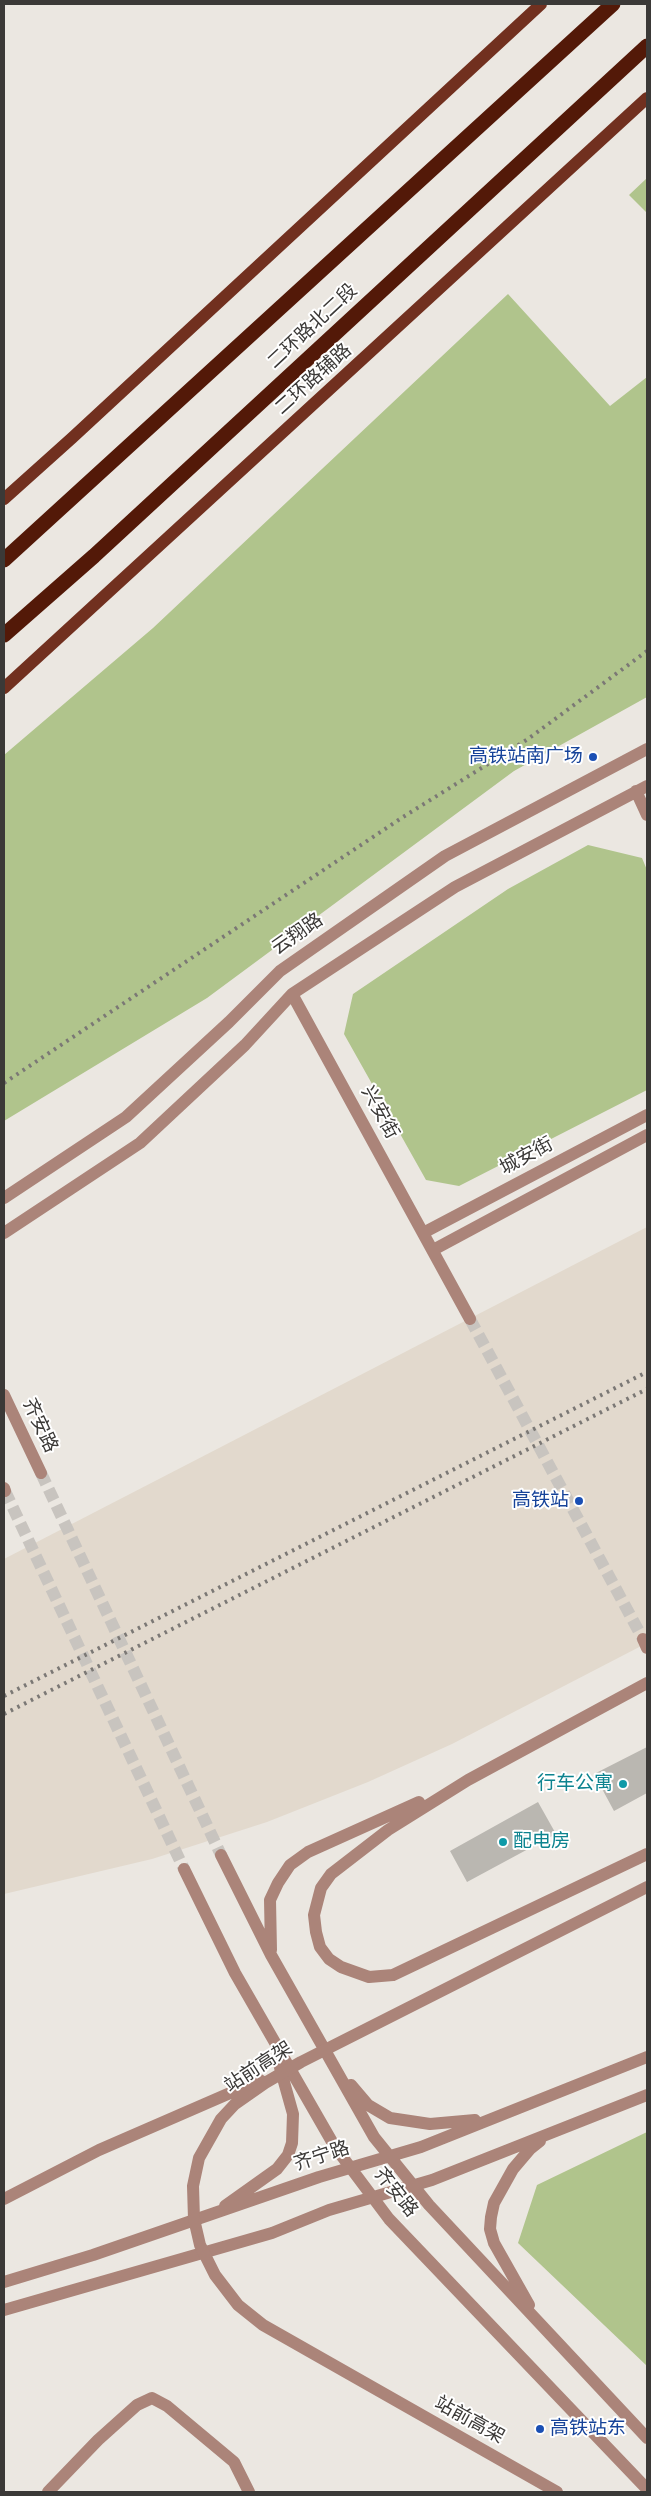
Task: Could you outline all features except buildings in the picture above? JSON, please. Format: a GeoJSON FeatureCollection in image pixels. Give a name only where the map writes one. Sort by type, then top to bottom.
{"type":"FeatureCollection","features":[{"type":"Feature","properties":{"kind":"highway","name":"二环路北二段"},"geometry":{"type":"LineString","coordinates":[[4,560],[613,4]]}},
{"type":"Feature","properties":{"kind":"highway","name":"二环路北二段"},"geometry":{"type":"LineString","coordinates":[[4,635],[94,556],[647,46]]}},
{"type":"Feature","properties":{"kind":"main road"},"geometry":{"type":"LineString","coordinates":[[4,499],[80,432],[540,4]]}},
{"type":"Feature","properties":{"kind":"main road","name":"二环路辅路"},"geometry":{"type":"LineString","coordinates":[[4,688],[647,98]]}},
{"type":"Feature","properties":{"kind":"street","name":"云翔路"},"geometry":{"type":"LineString","coordinates":[[4,1198],[126,1118],[229,1022],[280,971],[446,856],[647,749]]}},
{"type":"Feature","properties":{"kind":"street"},"geometry":{"type":"LineString","coordinates":[[4,1233],[140,1143],[245,1045],[292,994],[455,887],[642,789],[647,815]]}},
{"type":"Feature","properties":{"kind":"street","name":"兴安街"},"geometry":{"type":"LineString","coordinates":[[292,994],[470,1319]]}},
{"type":"Feature","properties":{"kind":"street","name":"城安街"},"geometry":{"type":"LineString","coordinates":[[423,1233],[647,1115]]}},
{"type":"Feature","properties":{"kind":"street","name":"城安街"},"geometry":{"type":"LineString","coordinates":[[433,1250],[647,1136]]}},
{"type":"Feature","properties":{"kind":"street","name":"齐安路"},"geometry":{"type":"LineString","coordinates":[[4,1395],[41,1473]]}},
{"type":"Feature","properties":{"kind":"street"},"geometry":{"type":"LineString","coordinates":[[647,1683],[468,1780],[388,1830],[337,1869],[321,1888],[314,1915],[316,1932],[320,1947],[329,1959],[355,1974],[369,1977],[393,1975],[647,1854]]}},
{"type":"Feature","properties":{"kind":"street"},"geometry":{"type":"LineString","coordinates":[[271,1955],[270,1900],[278,1883],[295,1860],[333,1840],[468,1780]]}},
{"type":"Feature","properties":{"kind":"street"},"geometry":{"type":"LineString","coordinates":[[221,1855],[271,1955],[372,2133],[413,2186],[647,2438]]}},
{"type":"Feature","properties":{"kind":"street","name":"齐安路"},"geometry":{"type":"LineString","coordinates":[[184,1869],[236,1973],[334,2147],[389,2219],[647,2489]]}},
{"type":"Feature","properties":{"kind":"street","name":"站前高架"},"geometry":{"type":"LineString","coordinates":[[557,2492],[263,2325],[238,2305],[215,2275],[200,2245],[194,2218],[192,2186],[199,2158],[212,2132],[234,2104],[301,2062],[647,1887]]}},
{"type":"Feature","properties":{"kind":"street"},"geometry":{"type":"LineString","coordinates":[[213,2214],[277,2169],[288,2154],[292,2143],[293,2114],[267,2028]]}},
{"type":"Feature","properties":{"kind":"street","name":"齐宁路"},"geometry":{"type":"LineString","coordinates":[[4,2282],[350,2168],[421,2147],[647,2057]]}},
{"type":"Feature","properties":{"kind":"street"},"geometry":{"type":"LineString","coordinates":[[4,2199],[99,2150],[301,2062]]}},
{"type":"Feature","properties":{"kind":"street"},"geometry":{"type":"LineString","coordinates":[[332,2062],[368,2105],[390,2118],[430,2124],[495,2118]]}},
{"type":"Feature","properties":{"kind":"street"},"geometry":{"type":"LineString","coordinates":[[4,2310],[272,2234],[329,2210],[413,2186],[647,2095]]}},
{"type":"Feature","properties":{"kind":"street"},"geometry":{"type":"LineString","coordinates":[[540,2324],[494,2243],[490,2229],[494,2203],[501,2188],[530,2149],[548,2134]]}},
{"type":"Feature","properties":{"kind":"street"},"geometry":{"type":"LineString","coordinates":[[48,2492],[104,2434],[137,2405],[152,2398],[167,2406],[234,2462],[249,2492]]}},
{"type":"Feature","properties":{"kind":"shaded area"},"geometry":{"type":"Polygon","coordinates":[[[647,1227],[647,1643],[452,1744],[368,1782],[267,1822],[152,1859],[4,1894],[4,1559],[647,1227]]]}},
{"type":"Feature","properties":{"kind":"green space"},"geometry":{"type":"Polygon","coordinates":[[[647,178],[647,213],[629,195],[647,178]]]}},
{"type":"Feature","properties":{"kind":"green space"},"geometry":{"type":"Polygon","coordinates":[[[508,294],[610,406],[647,377],[647,697],[514,771],[207,998],[4,1121],[4,755],[153,628],[508,294]]]}},
{"type":"Feature","properties":{"kind":"green space"},"geometry":{"type":"Polygon","coordinates":[[[588,845],[642,858],[647,870],[647,1090],[459,1186],[426,1180],[344,1034],[353,994],[508,889],[588,845]]]}},
{"type":"Feature","properties":{"kind":"green space"},"geometry":{"type":"Polygon","coordinates":[[[647,2132],[647,2366],[518,2243],[537,2185],[647,2132]]]}},
{"type":"Feature","properties":{"kind":"tunnel"},"geometry":{"type":"LineString","coordinates":[[470,1319],[643,1639]]}},
{"type":"Feature","properties":{"kind":"tunnel"},"geometry":{"type":"LineString","coordinates":[[41,1473],[221,1855]]}},
{"type":"Feature","properties":{"kind":"tunnel"},"geometry":{"type":"LineString","coordinates":[[5,1491],[184,1869]]}},
{"type":"Feature","properties":{"kind":"railway"},"geometry":{"type":"LineString","coordinates":[[4,1083],[403,817],[528,739],[647,651]]}},
{"type":"Feature","properties":{"kind":"railway"},"geometry":{"type":"LineString","coordinates":[[4,1696],[647,1372]]}},
{"type":"Feature","properties":{"kind":"railway"},"geometry":{"type":"LineString","coordinates":[[4,1714],[647,1389]]}},
{"type":"Feature","properties":{"kind":"place","name":"高铁站南广场"},"geometry":{"type":"Point","coordinates":[593,757]}},
{"type":"Feature","properties":{"kind":"place","name":"高铁站"},"geometry":{"type":"Point","coordinates":[579,1501]}},
{"type":"Feature","properties":{"kind":"place","name":"行车公寓"},"geometry":{"type":"Point","coordinates":[623,1784]}},
{"type":"Feature","properties":{"kind":"place","name":"配电房"},"geometry":{"type":"Point","coordinates":[503,1842]}},
{"type":"Feature","properties":{"kind":"place","name":"高铁站东"},"geometry":{"type":"Point","coordinates":[540,2429]}}]}
